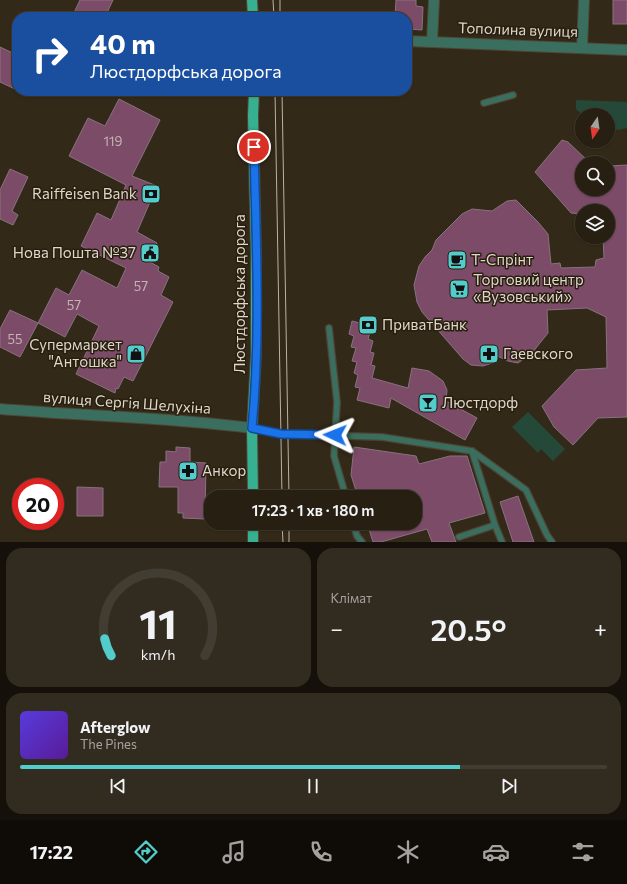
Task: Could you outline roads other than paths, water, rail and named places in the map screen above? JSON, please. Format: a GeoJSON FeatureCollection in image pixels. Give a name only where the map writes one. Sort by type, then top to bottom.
{"type":"FeatureCollection","features":[{"type":"Feature","properties":{"kind":"main road"},"geometry":{"type":"LineString","coordinates":[[252,0],[253,12]]}},
{"type":"Feature","properties":{"kind":"main road","name":"Люстдорфська дорога"},"geometry":{"type":"LineString","coordinates":[[252,490],[252,428],[256,356],[254,96]]}},
{"type":"Feature","properties":{"kind":"main road"},"geometry":{"type":"LineString","coordinates":[[253,530],[253,542]]}},
{"type":"Feature","properties":{"kind":"street"},"geometry":{"type":"LineString","coordinates":[[432,42],[434,0]]}},
{"type":"Feature","properties":{"kind":"street"},"geometry":{"type":"LineString","coordinates":[[582,48],[584,0]]}},
{"type":"Feature","properties":{"kind":"street","name":"Тополина вулиця"},"geometry":{"type":"LineString","coordinates":[[412,41],[627,50]]}},
{"type":"Feature","properties":{"kind":"street","name":"вулиця Сергія Шелухіна"},"geometry":{"type":"LineString","coordinates":[[0,409],[68,414],[131,416],[252,428]]}},
{"type":"Feature","properties":{"kind":"lane"},"geometry":{"type":"LineString","coordinates":[[484,103],[513,95]]}},
{"type":"Feature","properties":{"kind":"lane"},"geometry":{"type":"LineString","coordinates":[[329,328],[337,402],[334,456],[344,490]]}},
{"type":"Feature","properties":{"kind":"lane"},"geometry":{"type":"LineString","coordinates":[[252,428],[281,434],[382,437],[472,451],[526,490],[547,536],[552,542]]}},
{"type":"Feature","properties":{"kind":"lane"},"geometry":{"type":"LineString","coordinates":[[472,451],[495,525],[502,542]]}},
{"type":"Feature","properties":{"kind":"lane"},"geometry":{"type":"LineString","coordinates":[[459,537],[495,525]]}},
{"type":"Feature","properties":{"kind":"lane"},"geometry":{"type":"LineString","coordinates":[[355,530],[357,536],[362,542]]}},
{"type":"Feature","properties":{"kind":"tram line"},"geometry":{"type":"LineString","coordinates":[[273,0],[274,12]]}},
{"type":"Feature","properties":{"kind":"tram line"},"geometry":{"type":"LineString","coordinates":[[280,0],[280,12]]}},
{"type":"Feature","properties":{"kind":"tram line"},"geometry":{"type":"LineString","coordinates":[[275,96],[282,490]]}},
{"type":"Feature","properties":{"kind":"tram line"},"geometry":{"type":"LineString","coordinates":[[282,96],[289,490]]}},
{"type":"Feature","properties":{"kind":"tram line"},"geometry":{"type":"LineString","coordinates":[[282,530],[283,542]]}},
{"type":"Feature","properties":{"kind":"tram line"},"geometry":{"type":"LineString","coordinates":[[289,530],[289,542]]}},
{"type":"Feature","properties":{"kind":"place","name":"Raiffeisen Bank"},"geometry":{"type":"Point","coordinates":[151,194]}},
{"type":"Feature","properties":{"kind":"place","name":"Нова Пошта №37"},"geometry":{"type":"Point","coordinates":[150,253]}},
{"type":"Feature","properties":{"kind":"place","name":"Т-Спрінт"},"geometry":{"type":"Point","coordinates":[457,260]}},
{"type":"Feature","properties":{"kind":"place","name":"Торговий центр «Вузовський»"},"geometry":{"type":"Point","coordinates":[459,289]}},
{"type":"Feature","properties":{"kind":"place","name":"ПриватБанк"},"geometry":{"type":"Point","coordinates":[368,325]}},
{"type":"Feature","properties":{"kind":"place","name":"Супермаркет \"Антошка\""},"geometry":{"type":"Point","coordinates":[136,354]}},
{"type":"Feature","properties":{"kind":"place","name":"Гаевского"},"geometry":{"type":"Point","coordinates":[489,354]}},
{"type":"Feature","properties":{"kind":"place","name":"Люстдорф"},"geometry":{"type":"Point","coordinates":[428,403]}},
{"type":"Feature","properties":{"kind":"place","name":"Анкор"},"geometry":{"type":"Point","coordinates":[188,471]}}]}
